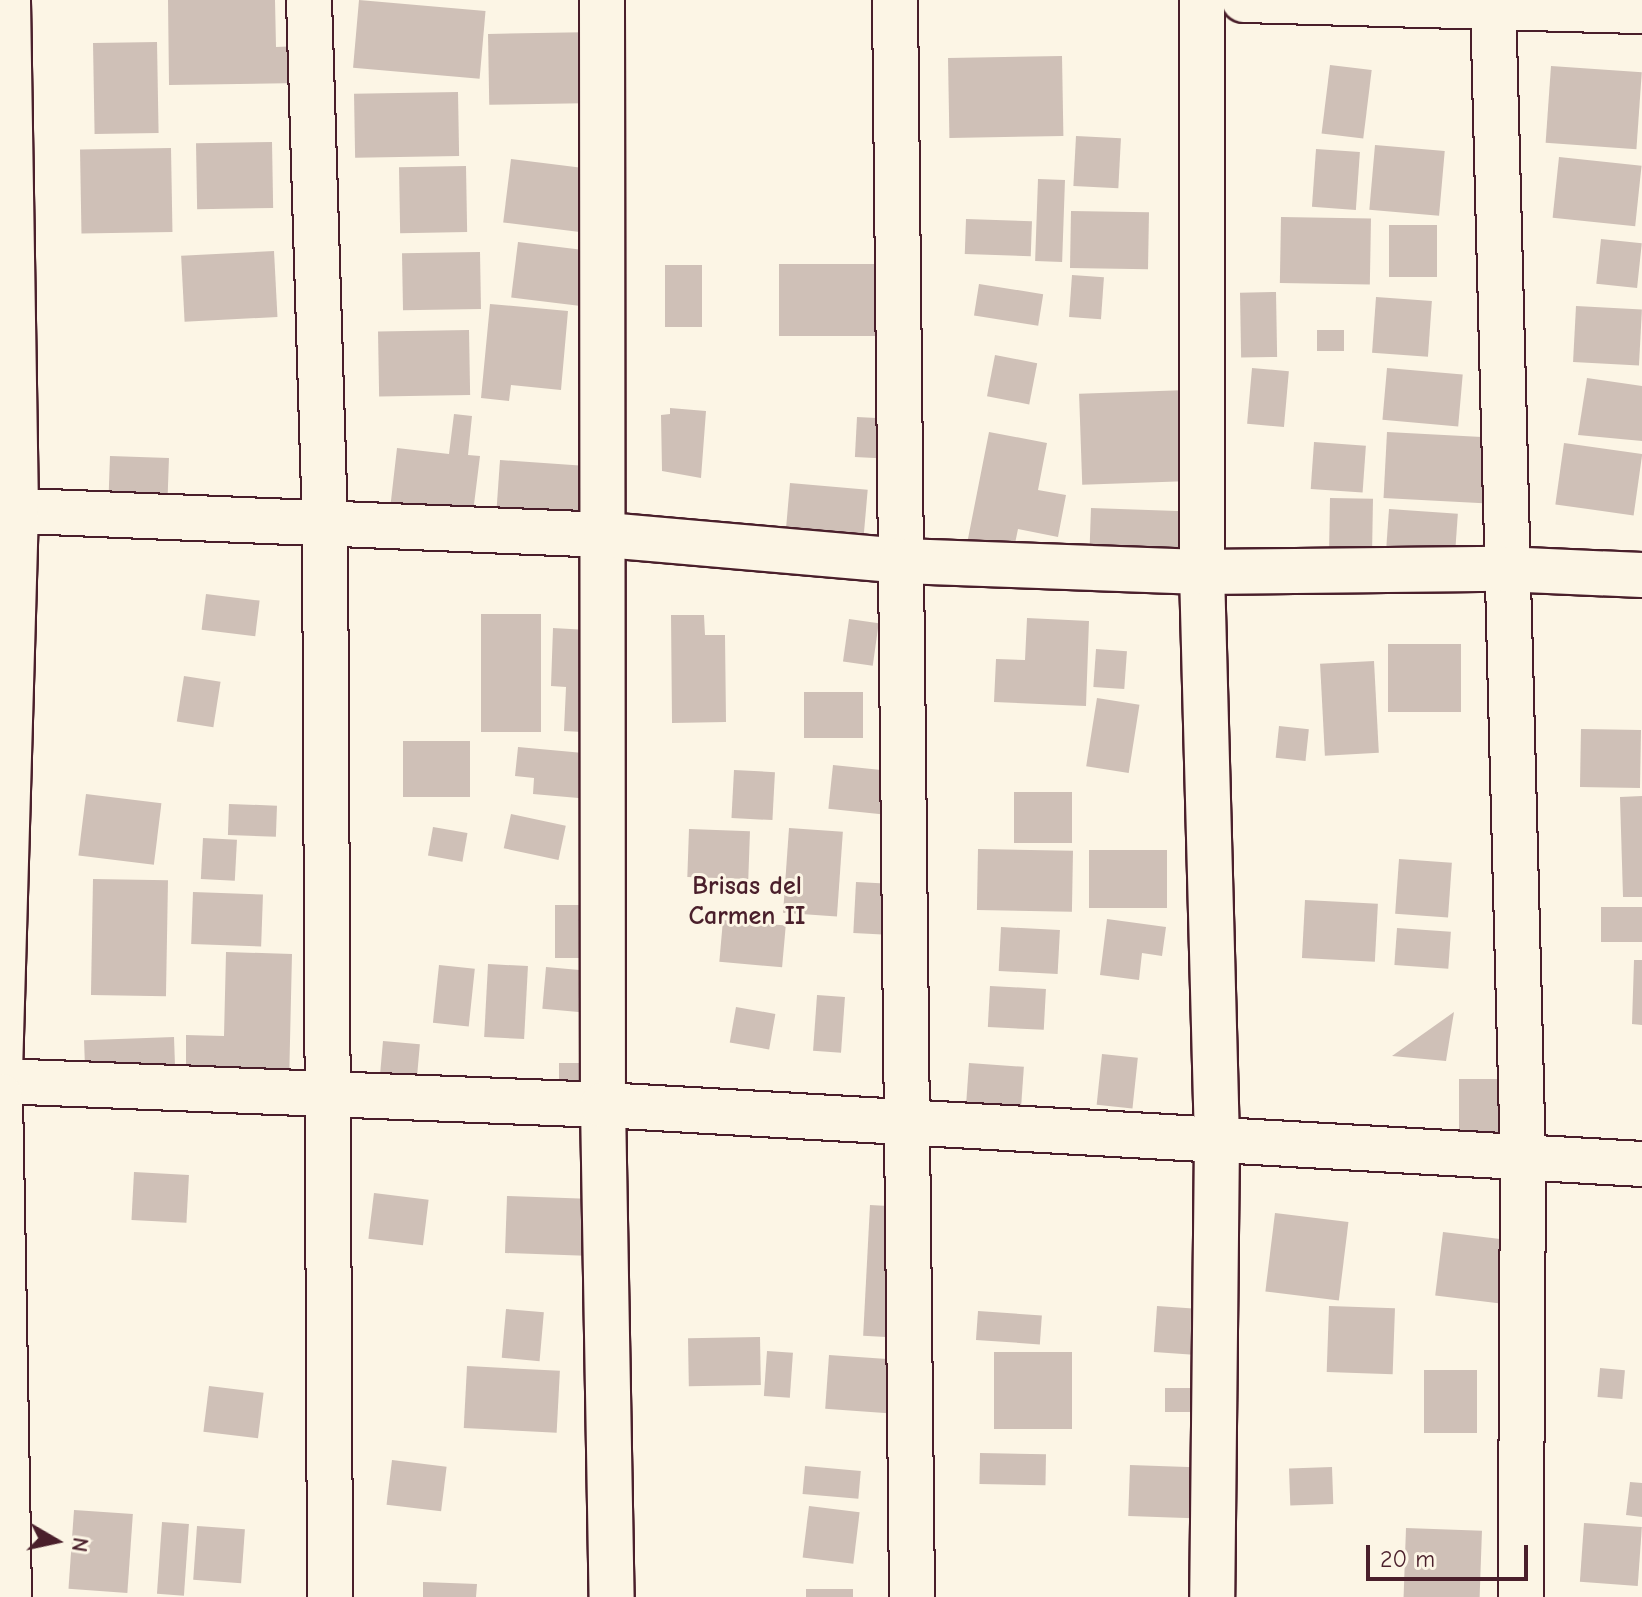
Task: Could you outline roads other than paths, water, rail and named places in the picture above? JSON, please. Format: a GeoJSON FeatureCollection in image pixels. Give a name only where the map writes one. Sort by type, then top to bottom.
{"type":"FeatureCollection","features":[{"type":"Feature","properties":{"kind":"street"},"geometry":{"type":"LineString","coordinates":[[0,1072],[8,511],[8,0]]}},
{"type":"Feature","properties":{"kind":"street"},"geometry":{"type":"LineString","coordinates":[[309,0],[325,523],[330,1597]]}},
{"type":"Feature","properties":{"kind":"street"},"geometry":{"type":"LineString","coordinates":[[602,0],[606,535],[603,1105],[612,1597]]}},
{"type":"Feature","properties":{"kind":"street"},"geometry":{"type":"LineString","coordinates":[[895,0],[910,1122],[912,1597]]}},
{"type":"Feature","properties":{"kind":"street"},"geometry":{"type":"LineString","coordinates":[[1202,0],[1202,572],[1217,1140],[1212,1597]]}},
{"type":"Feature","properties":{"kind":"street"},"geometry":{"type":"LineString","coordinates":[[1244,0],[1493,2],[1642,11]]}},
{"type":"Feature","properties":{"kind":"street"},"geometry":{"type":"LineString","coordinates":[[1493,2],[1503,569],[1523,1159],[1521,1597]]}},
{"type":"Feature","properties":{"kind":"street"},"geometry":{"type":"LineString","coordinates":[[8,511],[606,535],[902,561],[1202,572],[1503,569],[1642,575]]}},
{"type":"Feature","properties":{"kind":"street"},"geometry":{"type":"LineString","coordinates":[[0,1081],[603,1105],[1642,1164]]}},
{"type":"Feature","properties":{"kind":"street"},"geometry":{"type":"LineString","coordinates":[[0,1096],[9,1597]]}},
{"type":"Feature","properties":{"kind":"district","name":"Brisas del Carmen II"},"geometry":{"type":"Point","coordinates":[747,902]}}]}
